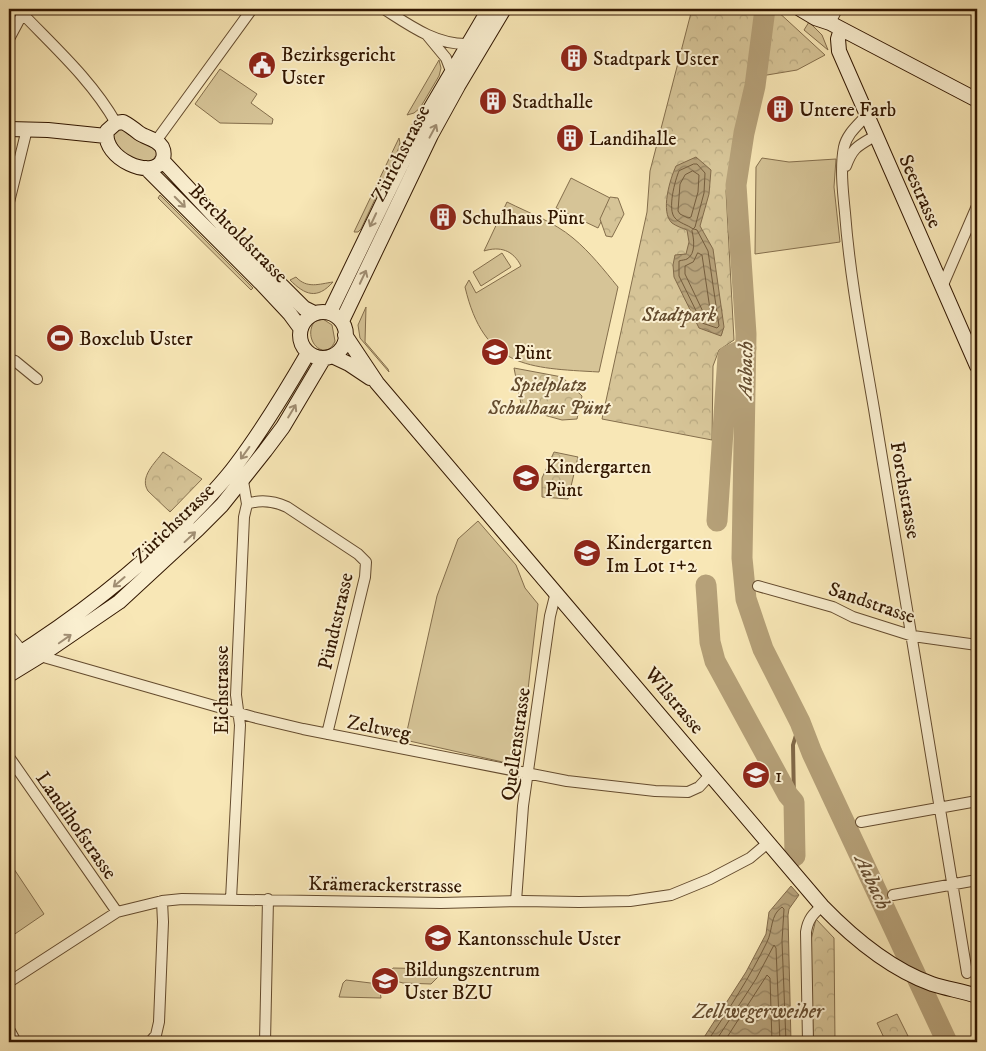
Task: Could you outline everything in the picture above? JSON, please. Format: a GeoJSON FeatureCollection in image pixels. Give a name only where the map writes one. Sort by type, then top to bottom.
{"type":"FeatureCollection","features":[{"type":"Feature","properties":{"kind":"main road","name":"Zürichstrasse"},"geometry":{"type":"LineString","coordinates":[[330,312],[429,109],[489,9]]}},
{"type":"Feature","properties":{"kind":"main road","name":"Zürichstrasse"},"geometry":{"type":"LineString","coordinates":[[344,328],[431,135],[504,9]]}},
{"type":"Feature","properties":{"kind":"main road"},"geometry":{"type":"LineString","coordinates":[[800,9],[977,100]]}},
{"type":"Feature","properties":{"kind":"main road"},"geometry":{"type":"LineString","coordinates":[[818,9],[836,26]]}},
{"type":"Feature","properties":{"kind":"main road","name":"Seestrasse"},"geometry":{"type":"LineString","coordinates":[[836,26],[839,51],[866,116],[977,364]]}},
{"type":"Feature","properties":{"kind":"main road"},"geometry":{"type":"LineString","coordinates":[[123,122],[140,134],[156,141],[164,154],[162,160],[154,168],[146,168],[132,165],[116,155],[107,143],[106,136],[111,125],[123,122]]}},
{"type":"Feature","properties":{"kind":"main road"},"geometry":{"type":"LineString","coordinates":[[9,129],[106,136]]}},
{"type":"Feature","properties":{"kind":"main road","name":"Berchtoldstrasse"},"geometry":{"type":"LineString","coordinates":[[162,160],[247,251],[304,308],[314,313]]}},
{"type":"Feature","properties":{"kind":"main road","name":"Berchtoldstrasse"},"geometry":{"type":"LineString","coordinates":[[146,168],[267,289],[301,329]]}},
{"type":"Feature","properties":{"kind":"main road"},"geometry":{"type":"LineString","coordinates":[[330,312],[337,316],[344,328],[345,342],[342,348],[328,357],[316,357],[308,353],[303,346],[301,329],[305,319],[314,313],[330,312]]}},
{"type":"Feature","properties":{"kind":"main road","name":"Wilstrasse"},"geometry":{"type":"LineString","coordinates":[[344,328],[377,383],[712,774],[822,906],[856,939],[896,966],[933,984],[977,996]]}},
{"type":"Feature","properties":{"kind":"main road","name":"Zürichstrasse"},"geometry":{"type":"LineString","coordinates":[[9,660],[110,590],[177,530],[235,467],[262,430],[308,353]]}},
{"type":"Feature","properties":{"kind":"main road","name":"Zürichstrasse"},"geometry":{"type":"LineString","coordinates":[[9,675],[119,602],[198,529],[243,481],[283,427],[328,357]]}},
{"type":"Feature","properties":{"kind":"main road","name":"Wilstrasse"},"geometry":{"type":"LineString","coordinates":[[328,357],[349,364],[377,383]]}},
{"type":"Feature","properties":{"kind":"street"},"geometry":{"type":"LineString","coordinates":[[156,141],[252,9]]}},
{"type":"Feature","properties":{"kind":"street"},"geometry":{"type":"LineString","coordinates":[[384,9],[426,35],[450,43],[468,44]]}},
{"type":"Feature","properties":{"kind":"street"},"geometry":{"type":"LineString","coordinates":[[836,26],[837,9]]}},
{"type":"Feature","properties":{"kind":"street"},"geometry":{"type":"LineString","coordinates":[[9,39],[22,10],[89,84],[116,123]]}},
{"type":"Feature","properties":{"kind":"street"},"geometry":{"type":"LineString","coordinates":[[426,35],[446,58],[451,71]]}},
{"type":"Feature","properties":{"kind":"street","name":"Forchstrasse"},"geometry":{"type":"LineString","coordinates":[[866,116],[848,136],[844,149],[843,177],[847,243],[913,636],[966,973]]}},
{"type":"Feature","properties":{"kind":"street"},"geometry":{"type":"LineString","coordinates":[[9,202],[27,130]]}},
{"type":"Feature","properties":{"kind":"street","name":"Forchstrasse"},"geometry":{"type":"LineString","coordinates":[[843,177],[850,154],[858,146],[875,136]]}},
{"type":"Feature","properties":{"kind":"street"},"geometry":{"type":"LineString","coordinates":[[942,287],[977,206]]}},
{"type":"Feature","properties":{"kind":"street"},"geometry":{"type":"LineString","coordinates":[[9,359],[15,361],[37,379]]}},
{"type":"Feature","properties":{"kind":"street","name":"Eichstrasse"},"geometry":{"type":"LineString","coordinates":[[231,900],[239,735],[236,695],[244,516],[247,501],[243,481]]}},
{"type":"Feature","properties":{"kind":"street","name":"Pündtstrasse"},"geometry":{"type":"LineString","coordinates":[[247,501],[260,500],[278,503],[287,507],[358,554],[366,562],[365,578],[327,734]]}},
{"type":"Feature","properties":{"kind":"street","name":"Sandstrasse"},"geometry":{"type":"LineString","coordinates":[[758,586],[832,607],[853,617],[913,636],[977,645]]}},
{"type":"Feature","properties":{"kind":"street","name":"Quellenstrasse"},"geometry":{"type":"LineString","coordinates":[[516,901],[523,806],[550,616],[556,592]]}},
{"type":"Feature","properties":{"kind":"street"},"geometry":{"type":"LineString","coordinates":[[9,635],[22,651]]}},
{"type":"Feature","properties":{"kind":"street","name":"Zeltweg"},"geometry":{"type":"LineString","coordinates":[[40,656],[238,712],[327,734],[567,781],[654,791],[688,792],[699,787],[712,774]]}},
{"type":"Feature","properties":{"kind":"street","name":"Landihofstrasse"},"geometry":{"type":"LineString","coordinates":[[9,757],[117,912]]}},
{"type":"Feature","properties":{"kind":"street"},"geometry":{"type":"LineString","coordinates":[[860,822],[977,801]]}},
{"type":"Feature","properties":{"kind":"street","name":"Krämerackerstrasse"},"geometry":{"type":"LineString","coordinates":[[9,982],[117,912],[162,901],[182,899],[441,903],[630,901],[671,895],[710,879],[750,858],[769,842]]}},
{"type":"Feature","properties":{"kind":"street"},"geometry":{"type":"LineString","coordinates":[[893,895],[977,880]]}},
{"type":"Feature","properties":{"kind":"street"},"geometry":{"type":"LineString","coordinates":[[265,1042],[268,900]]}},
{"type":"Feature","properties":{"kind":"street"},"geometry":{"type":"LineString","coordinates":[[150,1042],[156,1035],[159,1022],[163,922],[162,901]]}},
{"type":"Feature","properties":{"kind":"street"},"geometry":{"type":"LineString","coordinates":[[808,1042],[806,932],[812,914],[822,906]]}},
{"type":"Feature","properties":{"kind":"street"},"geometry":{"type":"LineString","coordinates":[[9,1029],[16,1042]]}},
{"type":"Feature","properties":{"kind":"green space","name":"Stadtpark"},"geometry":{"type":"Polygon","coordinates":[[[692,9],[775,9],[825,55],[797,70],[749,78],[726,191],[734,340],[719,350],[713,366],[712,440],[602,419],[647,212],[650,171],[692,9]]]}},
{"type":"Feature","properties":{"kind":"green space"},"geometry":{"type":"Polygon","coordinates":[[[809,22],[822,35],[828,50],[804,30],[809,22]]]}},
{"type":"Feature","properties":{"kind":"green space"},"geometry":{"type":"Polygon","coordinates":[[[439,60],[441,68],[439,76],[420,108],[414,113],[407,115],[439,60]]]}},
{"type":"Feature","properties":{"kind":"green space"},"geometry":{"type":"Polygon","coordinates":[[[220,69],[257,94],[251,103],[273,119],[272,124],[220,123],[195,104],[220,69]]]}},
{"type":"Feature","properties":{"kind":"green space"},"geometry":{"type":"Polygon","coordinates":[[[123,127],[154,148],[158,155],[156,158],[150,162],[126,155],[118,147],[112,134],[115,130],[123,127]]]}},
{"type":"Feature","properties":{"kind":"green space"},"geometry":{"type":"Polygon","coordinates":[[[399,138],[398,150],[361,229],[358,232],[354,232],[399,138]]]}},
{"type":"Feature","properties":{"kind":"green space"},"geometry":{"type":"Polygon","coordinates":[[[762,158],[789,162],[836,159],[834,187],[840,242],[755,254],[756,167],[762,158]]]}},
{"type":"Feature","properties":{"kind":"green space"},"geometry":{"type":"Polygon","coordinates":[[[571,178],[612,199],[598,228],[556,208],[571,178]]]}},
{"type":"Feature","properties":{"kind":"green space"},"geometry":{"type":"Polygon","coordinates":[[[160,195],[253,288],[251,290],[158,198],[160,195]]]}},
{"type":"Feature","properties":{"kind":"green space"},"geometry":{"type":"Polygon","coordinates":[[[610,197],[618,198],[624,214],[612,237],[606,236],[600,219],[610,197]]]}},
{"type":"Feature","properties":{"kind":"green space"},"geometry":{"type":"Polygon","coordinates":[[[507,202],[550,222],[566,232],[591,255],[618,287],[599,372],[574,371],[530,365],[512,358],[497,348],[484,334],[473,314],[465,287],[469,280],[476,293],[521,266],[514,256],[506,251],[495,249],[484,251],[507,202]]]}},
{"type":"Feature","properties":{"kind":"green space"},"geometry":{"type":"Polygon","coordinates":[[[502,253],[511,267],[481,286],[473,272],[502,253]]]}},
{"type":"Feature","properties":{"kind":"green space"},"geometry":{"type":"Polygon","coordinates":[[[296,277],[300,281],[309,284],[333,282],[322,291],[311,293],[301,289],[290,280],[296,277]]]}},
{"type":"Feature","properties":{"kind":"green space"},"geometry":{"type":"Polygon","coordinates":[[[366,307],[365,342],[389,372],[360,338],[358,325],[366,307]]]}},
{"type":"Feature","properties":{"kind":"green space"},"geometry":{"type":"Polygon","coordinates":[[[323,319],[332,325],[335,341],[326,350],[321,350],[317,347],[311,336],[314,322],[323,319]]]}},
{"type":"Feature","properties":{"kind":"green space","name":"Spielplatz Schulhaus Pünt"},"geometry":{"type":"Polygon","coordinates":[[[514,368],[562,377],[582,396],[577,419],[562,420],[522,409],[514,368]]]}},
{"type":"Feature","properties":{"kind":"green space"},"geometry":{"type":"Polygon","coordinates":[[[163,452],[202,479],[170,512],[148,491],[145,481],[149,470],[163,452]]]}},
{"type":"Feature","properties":{"kind":"green space"},"geometry":{"type":"Polygon","coordinates":[[[554,452],[578,457],[568,499],[542,497],[542,478],[554,452]]]}},
{"type":"Feature","properties":{"kind":"green space"},"geometry":{"type":"Polygon","coordinates":[[[478,521],[516,565],[525,588],[538,604],[522,741],[507,763],[405,740],[437,596],[458,539],[478,521]]]}},
{"type":"Feature","properties":{"kind":"green space"},"geometry":{"type":"Polygon","coordinates":[[[14,869],[44,914],[9,938],[9,873],[14,869]]]}},
{"type":"Feature","properties":{"kind":"green space"},"geometry":{"type":"Polygon","coordinates":[[[816,919],[834,938],[835,1042],[813,1042],[811,940],[816,919]]]}},
{"type":"Feature","properties":{"kind":"green space"},"geometry":{"type":"Polygon","coordinates":[[[393,968],[439,969],[441,972],[431,984],[403,983],[392,980],[390,972],[393,968]]]}},
{"type":"Feature","properties":{"kind":"green space"},"geometry":{"type":"Polygon","coordinates":[[[346,980],[379,984],[381,998],[339,997],[343,983],[346,980]]]}},
{"type":"Feature","properties":{"kind":"green space"},"geometry":{"type":"Polygon","coordinates":[[[897,1014],[908,1036],[894,1042],[886,1042],[877,1023],[897,1014]]]}},
{"type":"Feature","properties":{"kind":"water"},"geometry":{"type":"Polygon","coordinates":[[[696,157],[711,170],[709,194],[700,226],[713,249],[724,327],[721,336],[699,328],[674,277],[673,265],[675,255],[686,254],[689,242],[687,230],[672,223],[668,218],[667,195],[676,166],[696,157]]]}},
{"type":"Feature","properties":{"kind":"water","name":"Zellwegerweiher"},"geometry":{"type":"Polygon","coordinates":[[[791,886],[799,895],[789,909],[788,915],[791,1042],[701,1042],[746,972],[766,934],[769,912],[791,886]]]}},
{"type":"Feature","properties":{"kind":"waterway","name":"Aabach"},"geometry":{"type":"LineString","coordinates":[[765,9],[755,86],[744,133],[736,185],[746,334],[742,558],[746,599],[763,649],[800,722],[812,753],[947,1042]]}},
{"type":"Feature","properties":{"kind":"waterway"},"geometry":{"type":"LineString","coordinates":[[717,521],[728,356],[746,348]]}},
{"type":"Feature","properties":{"kind":"waterway"},"geometry":{"type":"LineString","coordinates":[[706,585],[710,642],[715,661],[788,795],[794,802],[795,856]]}},
{"type":"Feature","properties":{"kind":"waterway","name":"Aabach"},"geometry":{"type":"LineString","coordinates":[[794,802],[793,745],[800,722]]}},
{"type":"Feature","properties":{"kind":"place","name":"Stadtpark Uster"},"geometry":{"type":"Point","coordinates":[574,58]}},
{"type":"Feature","properties":{"kind":"place","name":"Bezirksgericht Uster"},"geometry":{"type":"Point","coordinates":[262,65]}},
{"type":"Feature","properties":{"kind":"place","name":"Stadthalle"},"geometry":{"type":"Point","coordinates":[493,101]}},
{"type":"Feature","properties":{"kind":"place","name":"Untere Farb"},"geometry":{"type":"Point","coordinates":[780,109]}},
{"type":"Feature","properties":{"kind":"place","name":"Landihalle"},"geometry":{"type":"Point","coordinates":[570,138]}},
{"type":"Feature","properties":{"kind":"place","name":"Schulhaus Pünt"},"geometry":{"type":"Point","coordinates":[443,217]}},
{"type":"Feature","properties":{"kind":"place","name":"Boxclub Uster"},"geometry":{"type":"Point","coordinates":[60,338]}},
{"type":"Feature","properties":{"kind":"place","name":"Pünt"},"geometry":{"type":"Point","coordinates":[495,352]}},
{"type":"Feature","properties":{"kind":"place","name":"Kindergarten Pünt"},"geometry":{"type":"Point","coordinates":[526,478]}},
{"type":"Feature","properties":{"kind":"place","name":"Kindergarten Im Lot 1+2"},"geometry":{"type":"Point","coordinates":[587,553]}},
{"type":"Feature","properties":{"kind":"place","name":"1"},"geometry":{"type":"Point","coordinates":[756,775]}},
{"type":"Feature","properties":{"kind":"place","name":"Kantonsschule Uster"},"geometry":{"type":"Point","coordinates":[438,938]}},
{"type":"Feature","properties":{"kind":"place","name":"Bildungszentrum Uster BZU"},"geometry":{"type":"Point","coordinates":[385,981]}}]}
